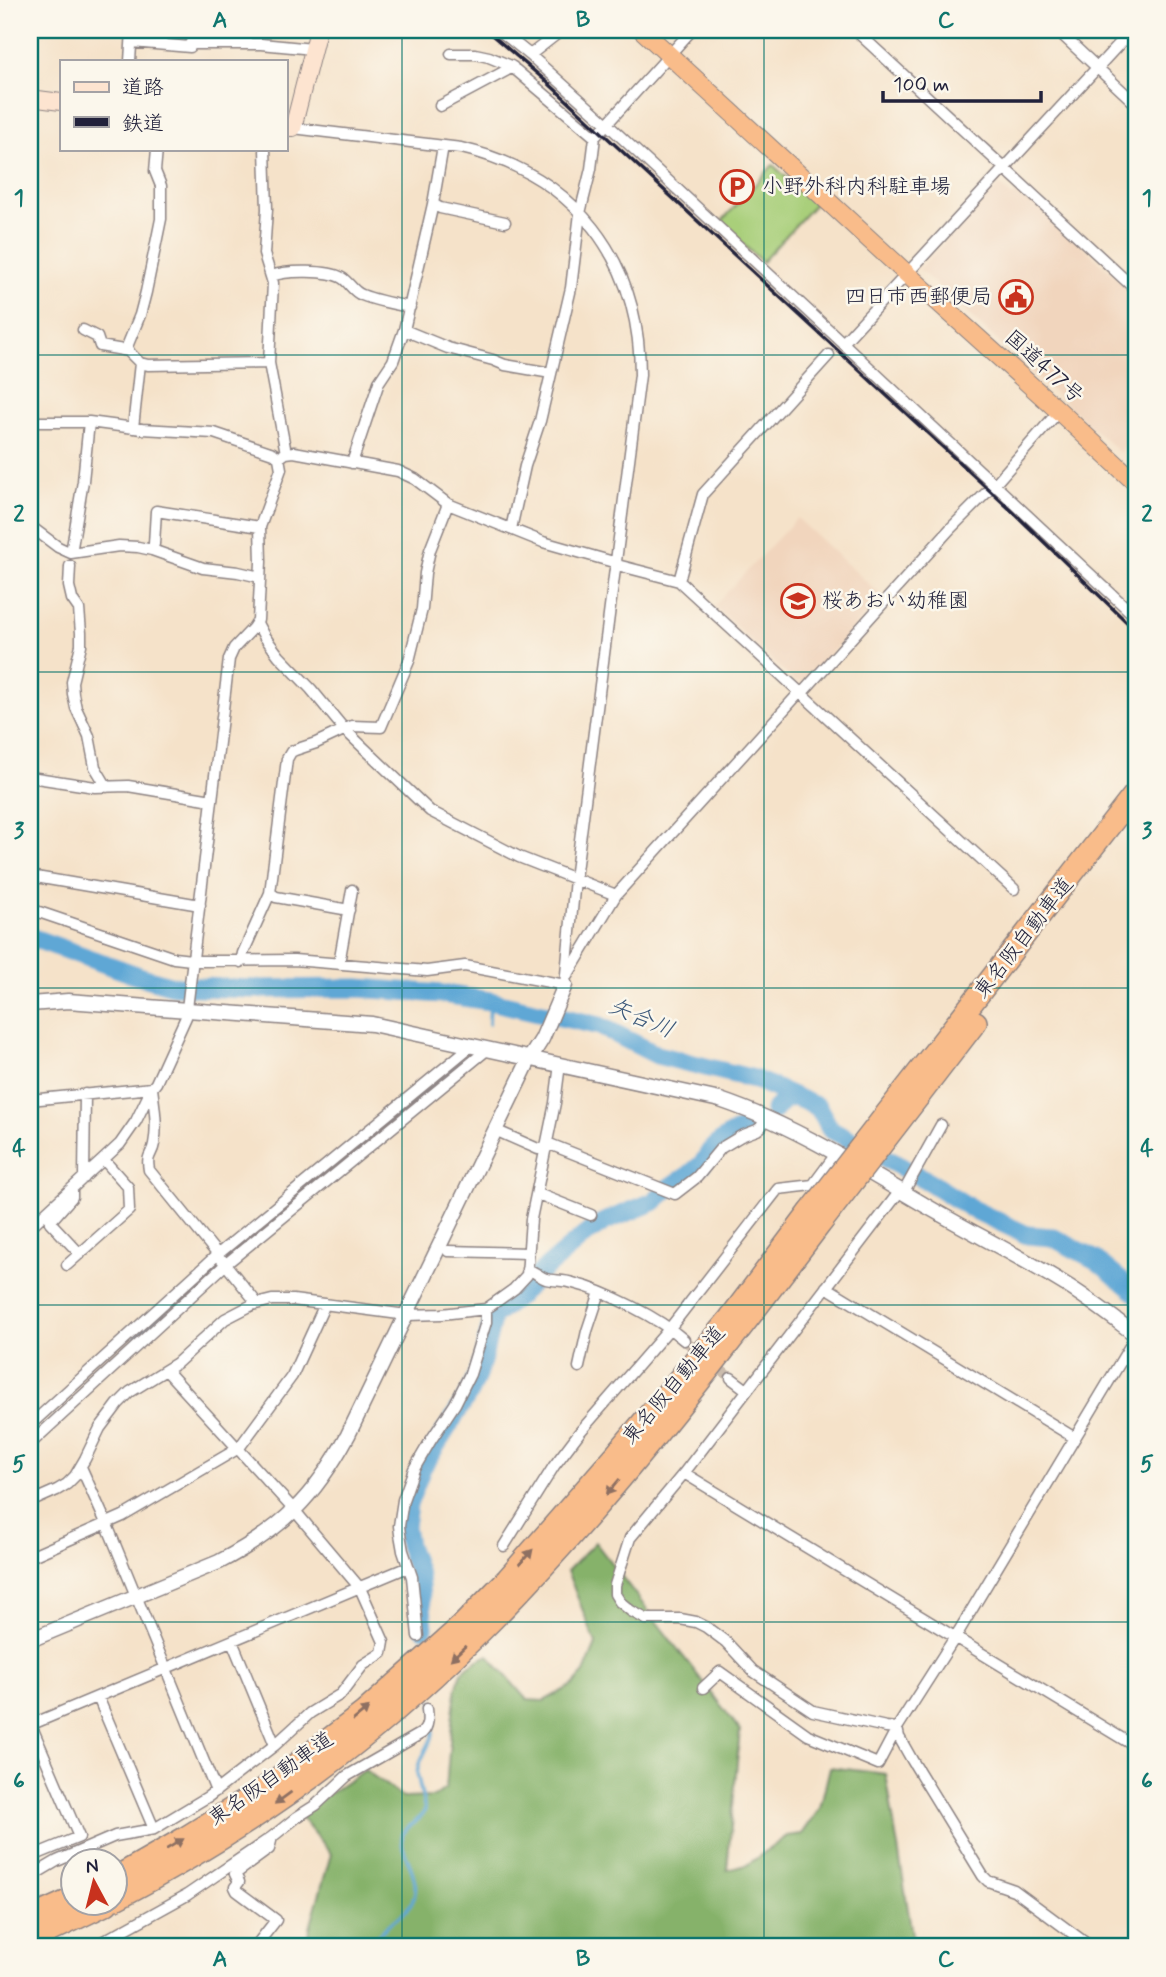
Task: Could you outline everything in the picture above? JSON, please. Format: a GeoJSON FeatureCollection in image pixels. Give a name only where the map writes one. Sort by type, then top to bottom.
{"type":"FeatureCollection","features":[{"type":"Feature","properties":{"kind":"highway","name":"国道477号"},"geometry":{"type":"LineString","coordinates":[[642,30],[1136,483]]}},
{"type":"Feature","properties":{"kind":"highway"},"geometry":{"type":"LineString","coordinates":[[1055,899],[1136,785]]}},
{"type":"Feature","properties":{"kind":"highway","name":"東名阪自動車道"},"geometry":{"type":"LineString","coordinates":[[913,1091],[1136,792]]}},
{"type":"Feature","properties":{"kind":"highway","name":"東名阪自動車道"},"geometry":{"type":"LineString","coordinates":[[130,1869],[262,1790],[365,1712],[463,1624],[507,1578],[616,1454],[815,1217],[913,1091],[1136,816]]}},
{"type":"Feature","properties":{"kind":"highway","name":"東名阪自動車道"},"geometry":{"type":"LineString","coordinates":[[130,1891],[166,1872],[301,1785],[360,1741],[478,1635],[577,1530],[621,1478],[730,1342],[815,1217]]}},
{"type":"Feature","properties":{"kind":"highway"},"geometry":{"type":"LineString","coordinates":[[30,1918],[60,1904]]}},
{"type":"Feature","properties":{"kind":"highway"},"geometry":{"type":"LineString","coordinates":[[30,1941],[77,1918]]}},
{"type":"Feature","properties":{"kind":"main road"},"geometry":{"type":"LineString","coordinates":[[289,128],[318,30]]}},
{"type":"Feature","properties":{"kind":"main road"},"geometry":{"type":"LineString","coordinates":[[30,98],[60,102]]}},
{"type":"Feature","properties":{"kind":"street"},"geometry":{"type":"LineString","coordinates":[[130,60],[132,30]]}},
{"type":"Feature","properties":{"kind":"street"},"geometry":{"type":"LineString","coordinates":[[190,44],[194,30]]}},
{"type":"Feature","properties":{"kind":"street"},"geometry":{"type":"LineString","coordinates":[[228,43],[230,30]]}},
{"type":"Feature","properties":{"kind":"street"},"geometry":{"type":"LineString","coordinates":[[499,30],[607,124],[1136,617]]}},
{"type":"Feature","properties":{"kind":"street"},"geometry":{"type":"LineString","coordinates":[[530,55],[562,30]]}},
{"type":"Feature","properties":{"kind":"street"},"geometry":{"type":"LineString","coordinates":[[511,529],[518,492],[540,421],[571,288],[580,213],[591,169],[595,138],[692,30]]}},
{"type":"Feature","properties":{"kind":"street"},"geometry":{"type":"LineString","coordinates":[[855,30],[1136,290]]}},
{"type":"Feature","properties":{"kind":"street"},"geometry":{"type":"LineString","coordinates":[[1057,30],[1136,104]]}},
{"type":"Feature","properties":{"kind":"street"},"geometry":{"type":"LineString","coordinates":[[843,343],[1132,30]]}},
{"type":"Feature","properties":{"kind":"street"},"geometry":{"type":"LineString","coordinates":[[132,42],[188,47],[190,44],[228,43],[313,49]]}},
{"type":"Feature","properties":{"kind":"street"},"geometry":{"type":"LineString","coordinates":[[451,54],[475,54],[513,67],[595,138]]}},
{"type":"Feature","properties":{"kind":"street"},"geometry":{"type":"LineString","coordinates":[[440,106],[513,67]]}},
{"type":"Feature","properties":{"kind":"street"},"geometry":{"type":"LineString","coordinates":[[289,128],[443,146],[483,153],[519,167],[550,185],[580,213],[604,244],[621,275],[634,311],[640,375],[575,880],[565,982]]}},
{"type":"Feature","properties":{"kind":"street"},"geometry":{"type":"LineString","coordinates":[[352,463],[379,382],[393,361],[404,330],[433,204],[443,146]]}},
{"type":"Feature","properties":{"kind":"street"},"geometry":{"type":"LineString","coordinates":[[157,150],[155,171],[161,186],[161,219],[140,315],[126,349],[140,363],[148,365],[269,363]]}},
{"type":"Feature","properties":{"kind":"street"},"geometry":{"type":"LineString","coordinates":[[265,150],[267,209],[264,254],[272,276],[273,296],[269,363],[283,455],[281,469],[260,527],[257,623],[279,656],[344,729],[430,811],[519,857],[616,894]]}},
{"type":"Feature","properties":{"kind":"street"},"geometry":{"type":"LineString","coordinates":[[433,204],[440,208],[505,222]]}},
{"type":"Feature","properties":{"kind":"street"},"geometry":{"type":"LineString","coordinates":[[272,276],[287,272],[335,275],[361,295],[410,307]]}},
{"type":"Feature","properties":{"kind":"street"},"geometry":{"type":"LineString","coordinates":[[83,330],[97,337],[100,346],[129,351]]}},
{"type":"Feature","properties":{"kind":"street"},"geometry":{"type":"LineString","coordinates":[[404,330],[448,348],[493,359],[505,365],[551,373]]}},
{"type":"Feature","properties":{"kind":"street"},"geometry":{"type":"LineString","coordinates":[[679,581],[703,494],[829,355]]}},
{"type":"Feature","properties":{"kind":"street"},"geometry":{"type":"LineString","coordinates":[[133,428],[140,363]]}},
{"type":"Feature","properties":{"kind":"street"},"geometry":{"type":"LineString","coordinates":[[30,1640],[234,1554],[295,1511],[316,1486],[339,1451],[407,1315],[530,1058],[542,1039],[565,982],[616,894],[950,529],[995,484],[1059,411]]}},
{"type":"Feature","properties":{"kind":"street"},"geometry":{"type":"LineString","coordinates":[[30,422],[89,422],[133,428],[214,433],[273,453],[283,455],[294,452],[391,469],[406,474],[448,504],[543,542],[679,581],[1014,889]]}},
{"type":"Feature","properties":{"kind":"street"},"geometry":{"type":"LineString","coordinates":[[71,553],[89,422]]}},
{"type":"Feature","properties":{"kind":"street"},"geometry":{"type":"LineString","coordinates":[[241,962],[270,893],[286,759],[295,750],[352,726],[381,727],[408,661],[422,609],[430,550],[448,504]]}},
{"type":"Feature","properties":{"kind":"street"},"geometry":{"type":"LineString","coordinates":[[152,550],[156,511],[260,527]]}},
{"type":"Feature","properties":{"kind":"street"},"geometry":{"type":"LineString","coordinates":[[30,526],[58,547],[71,553],[119,546],[152,550],[203,568],[260,577]]}},
{"type":"Feature","properties":{"kind":"street"},"geometry":{"type":"LineString","coordinates":[[70,566],[69,586],[72,599],[79,609],[81,639],[73,675],[73,694],[76,708],[89,736],[95,767],[107,787]]}},
{"type":"Feature","properties":{"kind":"street"},"geometry":{"type":"LineString","coordinates":[[30,1227],[127,1136],[156,1083],[186,1017],[229,659],[234,648],[257,623]]}},
{"type":"Feature","properties":{"kind":"street"},"geometry":{"type":"LineString","coordinates":[[30,777],[95,788],[128,786],[212,800]]}},
{"type":"Feature","properties":{"kind":"street"},"geometry":{"type":"LineString","coordinates":[[30,876],[200,905]]}},
{"type":"Feature","properties":{"kind":"street"},"geometry":{"type":"LineString","coordinates":[[339,963],[352,890]]}},
{"type":"Feature","properties":{"kind":"street"},"geometry":{"type":"LineString","coordinates":[[270,893],[276,897],[348,910]]}},
{"type":"Feature","properties":{"kind":"street"},"geometry":{"type":"LineString","coordinates":[[30,909],[193,962],[294,960],[427,971],[465,965],[565,982]]}},
{"type":"Feature","properties":{"kind":"street"},"geometry":{"type":"LineString","coordinates":[[30,1004],[68,1001],[188,1005],[372,1024],[720,1100],[766,1117],[903,1190],[1066,1285],[1136,1336],[897,1728],[878,1764],[808,1735],[720,1672],[703,1688]]}},
{"type":"Feature","properties":{"kind":"street"},"geometry":{"type":"LineString","coordinates":[[30,1425],[471,1046]]}},
{"type":"Feature","properties":{"kind":"street"},"geometry":{"type":"LineString","coordinates":[[30,1444],[222,1260],[488,1049]]}},
{"type":"Feature","properties":{"kind":"street"},"geometry":{"type":"LineString","coordinates":[[535,1272],[528,1253],[531,1219],[547,1146],[560,1064]]}},
{"type":"Feature","properties":{"kind":"street"},"geometry":{"type":"LineString","coordinates":[[30,1100],[152,1088]]}},
{"type":"Feature","properties":{"kind":"street"},"geometry":{"type":"LineString","coordinates":[[152,1088],[156,1118],[154,1147],[149,1153],[149,1170],[257,1303]]}},
{"type":"Feature","properties":{"kind":"street"},"geometry":{"type":"LineString","coordinates":[[84,1178],[85,1094]]}},
{"type":"Feature","properties":{"kind":"street"},"geometry":{"type":"LineString","coordinates":[[495,1130],[538,1149],[547,1146],[675,1195],[729,1143],[761,1127],[766,1117]]}},
{"type":"Feature","properties":{"kind":"street"},"geometry":{"type":"LineString","coordinates":[[897,1728],[813,1711],[749,1668],[730,1646],[706,1627],[680,1619],[646,1619],[623,1606],[617,1597],[615,1585],[630,1538],[684,1473],[903,1190],[942,1125]]}},
{"type":"Feature","properties":{"kind":"street"},"geometry":{"type":"LineString","coordinates":[[504,1546],[554,1466],[579,1433],[670,1328],[778,1189],[813,1185],[836,1154]]}},
{"type":"Feature","properties":{"kind":"street"},"geometry":{"type":"LineString","coordinates":[[67,1265],[129,1210],[128,1187],[104,1160]]}},
{"type":"Feature","properties":{"kind":"street"},"geometry":{"type":"LineString","coordinates":[[72,1188],[72,1198],[50,1222],[80,1254]]}},
{"type":"Feature","properties":{"kind":"street"},"geometry":{"type":"LineString","coordinates":[[538,1194],[590,1214]]}},
{"type":"Feature","properties":{"kind":"street"},"geometry":{"type":"LineString","coordinates":[[448,1251],[528,1253]]}},
{"type":"Feature","properties":{"kind":"street"},"geometry":{"type":"LineString","coordinates":[[30,1502],[67,1485],[81,1467],[100,1428],[118,1404],[136,1387],[187,1355],[225,1319],[257,1303],[283,1299],[407,1315],[442,1314],[486,1309],[514,1289],[527,1275],[535,1272],[600,1292],[670,1328],[684,1340]]}},
{"type":"Feature","properties":{"kind":"street"},"geometry":{"type":"LineString","coordinates":[[826,1287],[1075,1437]]}},
{"type":"Feature","properties":{"kind":"street"},"geometry":{"type":"LineString","coordinates":[[579,1367],[600,1292]]}},
{"type":"Feature","properties":{"kind":"street"},"geometry":{"type":"LineString","coordinates":[[30,1557],[107,1525],[239,1448],[292,1376],[325,1304]]}},
{"type":"Feature","properties":{"kind":"street"},"geometry":{"type":"LineString","coordinates":[[418,1636],[414,1590],[399,1526],[403,1500],[414,1469],[456,1404],[470,1374],[486,1322],[486,1309]]}},
{"type":"Feature","properties":{"kind":"street"},"geometry":{"type":"LineString","coordinates":[[30,1877],[57,1861],[115,1836],[154,1829],[216,1791],[275,1745],[310,1713],[341,1694],[363,1665],[382,1653],[384,1643],[360,1588],[239,1448],[166,1370]]}},
{"type":"Feature","properties":{"kind":"street"},"geometry":{"type":"LineString","coordinates":[[731,1378],[747,1390]]}},
{"type":"Feature","properties":{"kind":"street"},"geometry":{"type":"LineString","coordinates":[[81,1467],[216,1791]]}},
{"type":"Feature","properties":{"kind":"street"},"geometry":{"type":"LineString","coordinates":[[684,1473],[1136,1747]]}},
{"type":"Feature","properties":{"kind":"street"},"geometry":{"type":"LineString","coordinates":[[30,1857],[79,1837],[31,1725],[408,1567]]}},
{"type":"Feature","properties":{"kind":"street"},"geometry":{"type":"LineString","coordinates":[[232,1641],[275,1745]]}},
{"type":"Feature","properties":{"kind":"street"},"geometry":{"type":"LineString","coordinates":[[762,1702],[773,1684]]}},
{"type":"Feature","properties":{"kind":"street"},"geometry":{"type":"LineString","coordinates":[[98,1697],[154,1829]]}},
{"type":"Feature","properties":{"kind":"street"},"geometry":{"type":"LineString","coordinates":[[93,1947],[187,1895],[316,1805],[347,1776],[422,1733],[428,1724],[426,1709]]}},
{"type":"Feature","properties":{"kind":"street"},"geometry":{"type":"LineString","coordinates":[[897,1728],[912,1760],[983,1876],[988,1881],[1014,1890],[1091,1947]]}},
{"type":"Feature","properties":{"kind":"street"},"geometry":{"type":"LineString","coordinates":[[255,1947],[276,1920],[237,1891],[235,1887],[239,1882],[235,1874],[269,1849],[272,1837]]}},
{"type":"Feature","properties":{"kind":"shaded area"},"geometry":{"type":"Polygon","coordinates":[[[1000,185],[1012,197],[1021,188],[1136,296],[1136,435],[1120,453],[919,269],[1000,185]]]}},
{"type":"Feature","properties":{"kind":"shaded area","name":"桜あおい幼稚園"},"geometry":{"type":"Polygon","coordinates":[[[797,518],[882,596],[806,681],[795,682],[714,606],[797,518]]]}},
{"type":"Feature","properties":{"kind":"green space"},"geometry":{"type":"Polygon","coordinates":[[[773,165],[815,204],[762,262],[720,223],[773,165]]]}},
{"type":"Feature","properties":{"kind":"green space"},"geometry":{"type":"Polygon","coordinates":[[[595,1542],[740,1730],[727,1870],[747,1865],[787,1836],[802,1834],[820,1808],[830,1767],[886,1774],[913,1940],[909,1947],[308,1947],[310,1927],[331,1854],[298,1814],[365,1770],[404,1798],[434,1797],[446,1788],[458,1682],[466,1668],[488,1655],[527,1700],[544,1701],[573,1685],[584,1673],[596,1644],[567,1571],[595,1542]]]}},
{"type":"Feature","properties":{"kind":"waterway","name":"矢合川"},"geometry":{"type":"LineString","coordinates":[[30,937],[173,986],[253,989],[358,988],[443,994],[490,1001],[600,1026],[657,1055],[754,1079],[818,1107],[830,1129],[928,1181],[972,1209],[1027,1235],[1052,1237],[1096,1260],[1136,1293]]}},
{"type":"Feature","properties":{"kind":"waterway"},"geometry":{"type":"LineString","coordinates":[[489,1024],[490,1001]]}},
{"type":"Feature","properties":{"kind":"waterway"},"geometry":{"type":"LineString","coordinates":[[277,1216],[466,1058]]}},
{"type":"Feature","properties":{"kind":"waterway"},"geometry":{"type":"LineString","coordinates":[[774,1110],[785,1099],[795,1097]]}},
{"type":"Feature","properties":{"kind":"waterway"},"geometry":{"type":"LineString","coordinates":[[424,1628],[419,1576],[408,1545],[405,1526],[408,1505],[422,1468],[476,1378],[493,1316],[519,1296],[542,1271],[585,1235],[604,1222],[653,1202],[703,1163],[716,1145],[748,1127]]}},
{"type":"Feature","properties":{"kind":"waterway"},"geometry":{"type":"LineString","coordinates":[[136,1336],[199,1282]]}},
{"type":"Feature","properties":{"kind":"waterway"},"geometry":{"type":"LineString","coordinates":[[365,1947],[408,1909],[415,1893],[413,1874],[402,1840],[405,1831],[425,1810],[417,1773],[432,1738],[435,1721],[433,1702]]}},
{"type":"Feature","properties":{"kind":"tunnel"},"geometry":{"type":"LineString","coordinates":[[684,1340],[731,1378]]}},
{"type":"Feature","properties":{"kind":"railway"},"geometry":{"type":"LineString","coordinates":[[486,30],[547,82],[1013,512],[1136,631]]}},
{"type":"Feature","properties":{"kind":"place","name":"小野外科内科駐車場"},"geometry":{"type":"Point","coordinates":[737,187]}},
{"type":"Feature","properties":{"kind":"place","name":"四日市西郵便局"},"geometry":{"type":"Point","coordinates":[1016,297]}},
{"type":"Feature","properties":{"kind":"place","name":"桜あおい幼稚園"},"geometry":{"type":"Point","coordinates":[798,601]}}]}
